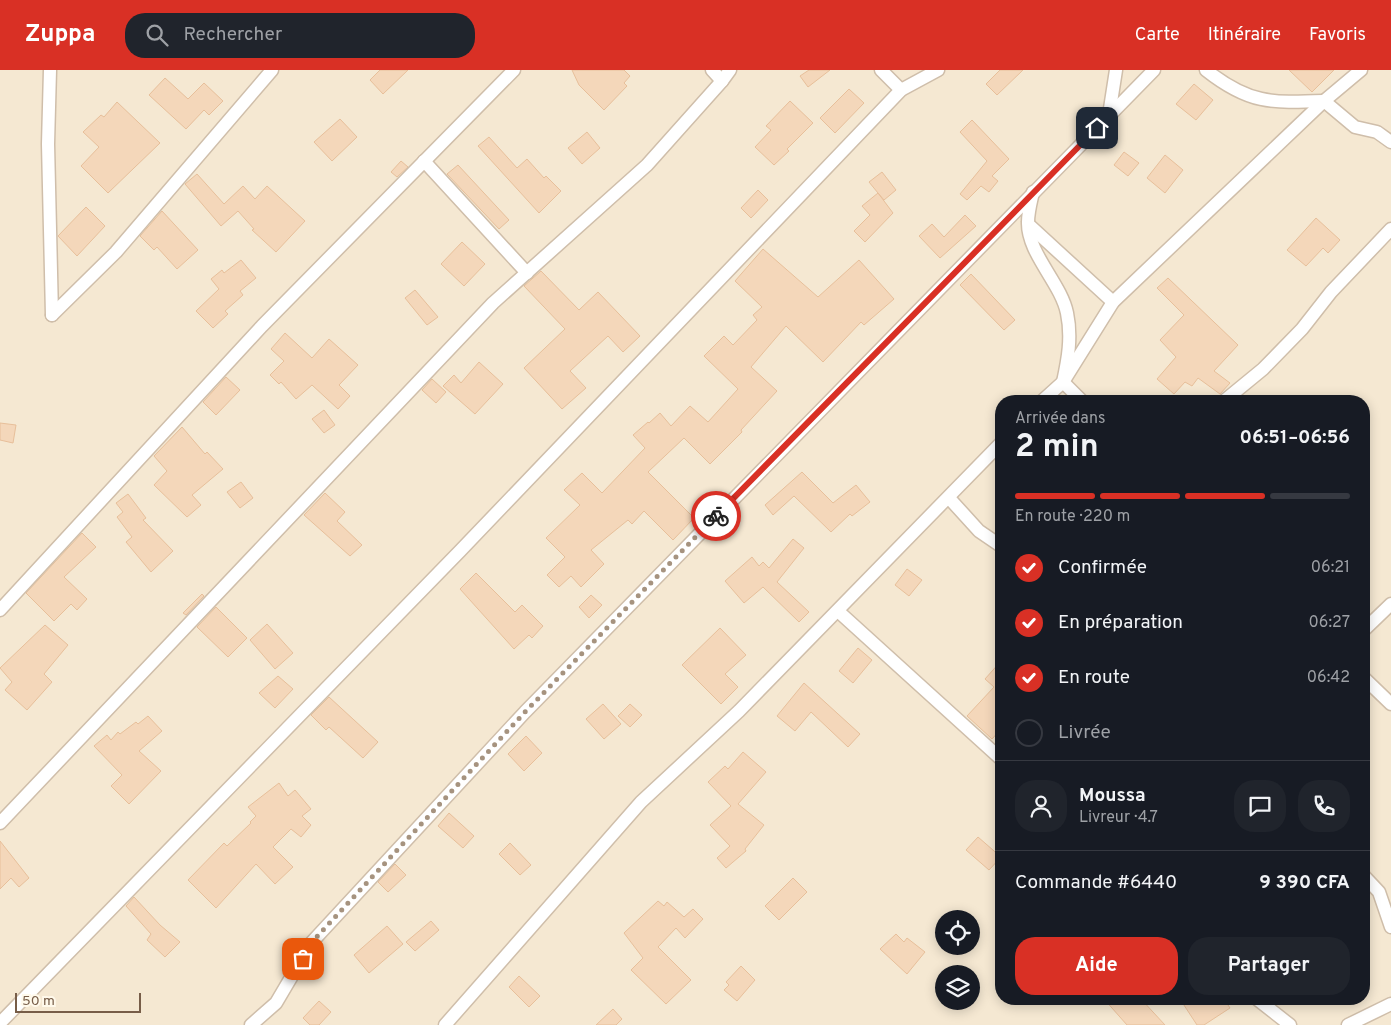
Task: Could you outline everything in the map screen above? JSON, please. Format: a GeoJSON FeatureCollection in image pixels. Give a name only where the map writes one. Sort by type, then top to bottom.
{"type":"FeatureCollection","features":[{"type":"Feature","properties":{"kind":"street"},"geometry":{"type":"LineString","coordinates":[[52,72],[48,144],[52,315],[116,252],[272,70]]}},
{"type":"Feature","properties":{"kind":"street"},"geometry":{"type":"LineString","coordinates":[[0,610],[262,326],[514,70]]}},
{"type":"Feature","properties":{"kind":"street"},"geometry":{"type":"LineString","coordinates":[[712,70],[722,81]]}},
{"type":"Feature","properties":{"kind":"street"},"geometry":{"type":"LineString","coordinates":[[0,823],[493,303],[647,165],[730,70]]}},
{"type":"Feature","properties":{"kind":"street"},"geometry":{"type":"LineString","coordinates":[[881,70],[901,90]]}},
{"type":"Feature","properties":{"kind":"street"},"geometry":{"type":"LineString","coordinates":[[0,1023],[454,558],[901,90],[938,70]]}},
{"type":"Feature","properties":{"kind":"street"},"geometry":{"type":"LineString","coordinates":[[1109,115],[1116,70]]}},
{"type":"Feature","properties":{"kind":"street"},"geometry":{"type":"LineString","coordinates":[[251,1025],[276,1003],[312,942],[525,712],[1154,70]]}},
{"type":"Feature","properties":{"kind":"street"},"geometry":{"type":"LineString","coordinates":[[1206,70],[1239,94],[1280,102],[1324,101],[1356,127],[1377,132],[1391,142]]}},
{"type":"Feature","properties":{"kind":"street"},"geometry":{"type":"LineString","coordinates":[[1049,395],[1063,382],[1114,302],[1324,101],[1361,70]]}},
{"type":"Feature","properties":{"kind":"street"},"geometry":{"type":"LineString","coordinates":[[424,161],[527,273]]}},
{"type":"Feature","properties":{"kind":"street"},"geometry":{"type":"LineString","coordinates":[[1033,192],[1028,224],[1036,252],[1053,280],[1067,312],[1070,351],[1063,382]]}},
{"type":"Feature","properties":{"kind":"street"},"geometry":{"type":"LineString","coordinates":[[1014,211],[1114,302]]}},
{"type":"Feature","properties":{"kind":"street"},"geometry":{"type":"LineString","coordinates":[[1231,395],[1263,369],[1302,329],[1331,292],[1391,229]]}},
{"type":"Feature","properties":{"kind":"street"},"geometry":{"type":"LineString","coordinates":[[1063,382],[1076,395]]}},
{"type":"Feature","properties":{"kind":"street"},"geometry":{"type":"LineString","coordinates":[[445,1025],[640,802],[739,712],[839,612],[995,449]]}},
{"type":"Feature","properties":{"kind":"street"},"geometry":{"type":"LineString","coordinates":[[949,498],[979,531],[995,542]]}},
{"type":"Feature","properties":{"kind":"street"},"geometry":{"type":"LineString","coordinates":[[1370,624],[1391,604]]}},
{"type":"Feature","properties":{"kind":"street"},"geometry":{"type":"LineString","coordinates":[[839,612],[995,755]]}},
{"type":"Feature","properties":{"kind":"street"},"geometry":{"type":"LineString","coordinates":[[1370,684],[1391,704]]}},
{"type":"Feature","properties":{"kind":"street"},"geometry":{"type":"LineString","coordinates":[[1370,882],[1379,892],[1391,927]]}},
{"type":"Feature","properties":{"kind":"street"},"geometry":{"type":"LineString","coordinates":[[1348,1025],[1391,1004]]}},
{"type":"Feature","properties":{"kind":"street"},"geometry":{"type":"LineString","coordinates":[[1265,1005],[1290,1025]]}},
{"type":"Feature","properties":{"kind":"shaded area"},"geometry":{"type":"Polygon","coordinates":[[[0,70],[1391,70],[1391,1025],[0,1025],[0,70]]]}},
{"type":"Feature","properties":{"kind":"building"},"geometry":{"type":"Polygon","coordinates":[[[380,70],[408,70],[383,94],[370,80],[380,70]]]}},
{"type":"Feature","properties":{"kind":"building"},"geometry":{"type":"Polygon","coordinates":[[[572,70],[624,70],[630,76],[624,83],[627,86],[604,110],[579,85],[572,70]]]}},
{"type":"Feature","properties":{"kind":"building"},"geometry":{"type":"Polygon","coordinates":[[[809,70],[830,70],[808,87],[800,76],[809,70]]]}},
{"type":"Feature","properties":{"kind":"building"},"geometry":{"type":"Polygon","coordinates":[[[1000,70],[1023,70],[997,95],[986,84],[1000,70]]]}},
{"type":"Feature","properties":{"kind":"building"},"geometry":{"type":"Polygon","coordinates":[[[1289,70],[1334,70],[1312,92],[1289,70]]]}},
{"type":"Feature","properties":{"kind":"building"},"geometry":{"type":"Polygon","coordinates":[[[165,78],[188,99],[204,83],[223,101],[209,115],[204,110],[186,129],[149,95],[165,78]]]}},
{"type":"Feature","properties":{"kind":"building"},"geometry":{"type":"Polygon","coordinates":[[[1194,84],[1213,100],[1196,120],[1176,104],[1194,84]]]}},
{"type":"Feature","properties":{"kind":"building"},"geometry":{"type":"Polygon","coordinates":[[[849,89],[864,103],[835,133],[820,118],[849,89]]]}},
{"type":"Feature","properties":{"kind":"building"},"geometry":{"type":"Polygon","coordinates":[[[790,101],[813,123],[774,165],[755,147],[771,130],[766,126],[790,101]]]}},
{"type":"Feature","properties":{"kind":"building"},"geometry":{"type":"Polygon","coordinates":[[[117,102],[160,143],[108,193],[81,166],[99,147],[83,132],[101,115],[104,117],[117,102]]]}},
{"type":"Feature","properties":{"kind":"building"},"geometry":{"type":"Polygon","coordinates":[[[340,119],[357,137],[332,161],[314,142],[340,119]]]}},
{"type":"Feature","properties":{"kind":"building"},"geometry":{"type":"Polygon","coordinates":[[[972,120],[1009,159],[992,176],[998,181],[989,192],[981,186],[967,200],[960,194],[987,161],[960,132],[972,120]]]}},
{"type":"Feature","properties":{"kind":"building"},"geometry":{"type":"Polygon","coordinates":[[[587,132],[600,148],[582,164],[568,148],[587,132]]]}},
{"type":"Feature","properties":{"kind":"building"},"geometry":{"type":"Polygon","coordinates":[[[489,137],[517,168],[527,159],[544,178],[546,176],[561,191],[539,213],[478,146],[489,137]]]}},
{"type":"Feature","properties":{"kind":"building"},"geometry":{"type":"Polygon","coordinates":[[[1124,152],[1139,163],[1128,176],[1114,165],[1124,152]]]}},
{"type":"Feature","properties":{"kind":"building"},"geometry":{"type":"Polygon","coordinates":[[[1165,155],[1183,170],[1165,193],[1147,178],[1165,155]]]}},
{"type":"Feature","properties":{"kind":"building"},"geometry":{"type":"Polygon","coordinates":[[[401,161],[408,167],[397,177],[391,172],[401,161]]]}},
{"type":"Feature","properties":{"kind":"building"},"geometry":{"type":"Polygon","coordinates":[[[458,165],[509,220],[499,229],[447,174],[458,165]]]}},
{"type":"Feature","properties":{"kind":"building"},"geometry":{"type":"Polygon","coordinates":[[[882,172],[896,190],[884,200],[869,182],[882,172]]]}},
{"type":"Feature","properties":{"kind":"building"},"geometry":{"type":"Polygon","coordinates":[[[197,174],[224,204],[243,186],[255,199],[267,186],[305,221],[276,252],[252,230],[254,229],[238,211],[221,226],[185,184],[197,174]]]}},
{"type":"Feature","properties":{"kind":"building"},"geometry":{"type":"Polygon","coordinates":[[[758,190],[768,200],[751,218],[741,208],[758,190]]]}},
{"type":"Feature","properties":{"kind":"building"},"geometry":{"type":"Polygon","coordinates":[[[878,193],[893,213],[865,242],[854,231],[870,215],[862,206],[878,193]]]}},
{"type":"Feature","properties":{"kind":"building"},"geometry":{"type":"Polygon","coordinates":[[[86,207],[105,226],[77,256],[58,236],[86,207]]]}},
{"type":"Feature","properties":{"kind":"building"},"geometry":{"type":"Polygon","coordinates":[[[162,211],[198,250],[177,269],[157,247],[154,250],[140,236],[162,211]]]}},
{"type":"Feature","properties":{"kind":"building"},"geometry":{"type":"Polygon","coordinates":[[[965,215],[976,226],[940,258],[919,236],[932,224],[944,237],[965,215]]]}},
{"type":"Feature","properties":{"kind":"building"},"geometry":{"type":"Polygon","coordinates":[[[1316,218],[1340,240],[1328,253],[1323,248],[1306,266],[1287,250],[1316,218]]]}},
{"type":"Feature","properties":{"kind":"building"},"geometry":{"type":"Polygon","coordinates":[[[462,242],[485,264],[464,286],[441,264],[462,242]]]}},
{"type":"Feature","properties":{"kind":"building"},"geometry":{"type":"Polygon","coordinates":[[[763,249],[818,297],[859,260],[894,299],[864,325],[861,322],[823,362],[786,326],[751,367],[777,391],[741,430],[742,432],[710,464],[684,438],[648,472],[694,518],[673,540],[644,511],[632,524],[628,520],[591,550],[604,564],[581,587],[571,576],[559,587],[547,575],[565,557],[546,538],[580,505],[564,490],[582,473],[602,493],[645,448],[633,435],[648,422],[660,413],[671,426],[690,406],[708,422],[738,389],[704,356],[724,336],[733,345],[757,320],[753,315],[762,307],[735,281],[763,249]]]}},
{"type":"Feature","properties":{"kind":"building"},"geometry":{"type":"Polygon","coordinates":[[[241,260],[256,278],[240,291],[243,295],[225,311],[228,314],[213,328],[196,311],[219,289],[211,279],[222,270],[224,273],[241,260]]]}},
{"type":"Feature","properties":{"kind":"building"},"geometry":{"type":"Polygon","coordinates":[[[541,271],[579,310],[598,292],[640,336],[623,352],[608,336],[570,371],[586,388],[562,409],[524,368],[565,329],[524,286],[541,271]]]}},
{"type":"Feature","properties":{"kind":"building"},"geometry":{"type":"Polygon","coordinates":[[[971,274],[1015,320],[1004,330],[960,285],[971,274]]]}},
{"type":"Feature","properties":{"kind":"building"},"geometry":{"type":"Polygon","coordinates":[[[1168,278],[1238,345],[1214,371],[1230,383],[1220,394],[1198,378],[1192,386],[1185,382],[1174,394],[1157,379],[1176,357],[1160,340],[1184,315],[1157,288],[1168,278]]]}},
{"type":"Feature","properties":{"kind":"building"},"geometry":{"type":"Polygon","coordinates":[[[415,290],[438,317],[427,325],[405,298],[415,290]]]}},
{"type":"Feature","properties":{"kind":"building"},"geometry":{"type":"Polygon","coordinates":[[[285,333],[312,358],[329,339],[358,365],[339,385],[350,396],[338,409],[312,385],[296,399],[281,382],[279,384],[270,375],[284,361],[271,349],[285,333]]]}},
{"type":"Feature","properties":{"kind":"building"},"geometry":{"type":"Polygon","coordinates":[[[479,362],[503,384],[475,414],[443,386],[454,375],[461,383],[479,362]]]}},
{"type":"Feature","properties":{"kind":"building"},"geometry":{"type":"Polygon","coordinates":[[[226,377],[240,390],[216,415],[203,402],[226,377]]]}},
{"type":"Feature","properties":{"kind":"building"},"geometry":{"type":"Polygon","coordinates":[[[432,379],[446,392],[436,403],[422,390],[432,379]]]}},
{"type":"Feature","properties":{"kind":"building"},"geometry":{"type":"Polygon","coordinates":[[[324,410],[335,425],[324,433],[312,419],[324,410]]]}},
{"type":"Feature","properties":{"kind":"building"},"geometry":{"type":"Polygon","coordinates":[[[0,423],[16,425],[13,443],[0,440],[0,423]]]}},
{"type":"Feature","properties":{"kind":"building"},"geometry":{"type":"Polygon","coordinates":[[[182,427],[205,454],[207,452],[223,469],[192,495],[201,505],[187,517],[154,485],[167,471],[154,456],[182,427]]]}},
{"type":"Feature","properties":{"kind":"building"},"geometry":{"type":"Polygon","coordinates":[[[802,472],[833,503],[856,485],[870,502],[852,516],[850,514],[831,532],[794,496],[773,515],[765,505],[802,472]]]}},
{"type":"Feature","properties":{"kind":"building"},"geometry":{"type":"Polygon","coordinates":[[[241,482],[253,498],[240,508],[227,492],[241,482]]]}},
{"type":"Feature","properties":{"kind":"building"},"geometry":{"type":"Polygon","coordinates":[[[325,493],[345,512],[337,521],[362,545],[350,556],[304,515],[325,493]]]}},
{"type":"Feature","properties":{"kind":"building"},"geometry":{"type":"Polygon","coordinates":[[[128,494],[146,518],[143,520],[173,551],[151,572],[126,542],[132,537],[117,517],[123,512],[116,503],[128,494]]]}},
{"type":"Feature","properties":{"kind":"building"},"geometry":{"type":"Polygon","coordinates":[[[82,533],[96,547],[64,577],[87,599],[77,610],[71,604],[54,621],[26,593],[82,533]]]}},
{"type":"Feature","properties":{"kind":"building"},"geometry":{"type":"Polygon","coordinates":[[[793,539],[804,548],[777,582],[809,612],[799,622],[763,587],[744,603],[725,581],[752,557],[759,566],[763,562],[769,568],[793,539]]]}},
{"type":"Feature","properties":{"kind":"building"},"geometry":{"type":"Polygon","coordinates":[[[907,569],[922,580],[909,596],[895,585],[907,569]]]}},
{"type":"Feature","properties":{"kind":"building"},"geometry":{"type":"Polygon","coordinates":[[[476,573],[515,612],[522,605],[543,626],[532,638],[529,635],[514,649],[460,589],[476,573]]]}},
{"type":"Feature","properties":{"kind":"building"},"geometry":{"type":"Polygon","coordinates":[[[202,594],[204,596],[186,615],[183,613],[202,594]]]}},
{"type":"Feature","properties":{"kind":"building"},"geometry":{"type":"Polygon","coordinates":[[[591,595],[602,605],[589,618],[579,607],[591,595]]]}},
{"type":"Feature","properties":{"kind":"building"},"geometry":{"type":"Polygon","coordinates":[[[216,607],[247,638],[228,657],[197,627],[216,607]]]}},
{"type":"Feature","properties":{"kind":"building"},"geometry":{"type":"Polygon","coordinates":[[[267,624],[293,653],[275,669],[250,640],[267,624]]]}},
{"type":"Feature","properties":{"kind":"building"},"geometry":{"type":"Polygon","coordinates":[[[45,625],[68,645],[44,674],[52,682],[27,710],[5,690],[12,682],[0,668],[45,625]]]}},
{"type":"Feature","properties":{"kind":"building"},"geometry":{"type":"Polygon","coordinates":[[[720,628],[746,655],[725,674],[738,687],[721,704],[682,665],[720,628]]]}},
{"type":"Feature","properties":{"kind":"building"},"geometry":{"type":"Polygon","coordinates":[[[858,648],[872,660],[853,683],[839,671],[858,648]]]}},
{"type":"Feature","properties":{"kind":"building"},"geometry":{"type":"Polygon","coordinates":[[[995,668],[995,736],[992,739],[967,716],[994,687],[985,679],[995,668]]]}},
{"type":"Feature","properties":{"kind":"building"},"geometry":{"type":"Polygon","coordinates":[[[278,676],[293,689],[275,708],[259,693],[278,676]]]}},
{"type":"Feature","properties":{"kind":"building"},"geometry":{"type":"Polygon","coordinates":[[[804,683],[860,734],[848,747],[811,712],[795,731],[777,716],[804,683]]]}},
{"type":"Feature","properties":{"kind":"building"},"geometry":{"type":"Polygon","coordinates":[[[329,697],[378,742],[363,758],[329,727],[326,730],[311,715],[329,697]]]}},
{"type":"Feature","properties":{"kind":"building"},"geometry":{"type":"Polygon","coordinates":[[[603,704],[621,724],[604,739],[586,719],[603,704]]]}},
{"type":"Feature","properties":{"kind":"building"},"geometry":{"type":"Polygon","coordinates":[[[630,704],[642,715],[630,727],[618,716],[630,704]]]}},
{"type":"Feature","properties":{"kind":"building"},"geometry":{"type":"Polygon","coordinates":[[[148,716],[162,731],[139,751],[161,771],[129,804],[111,786],[122,775],[94,746],[107,735],[111,740],[118,732],[120,734],[148,716]]]}},
{"type":"Feature","properties":{"kind":"building"},"geometry":{"type":"Polygon","coordinates":[[[526,736],[542,753],[524,771],[508,754],[526,736]]]}},
{"type":"Feature","properties":{"kind":"building"},"geometry":{"type":"Polygon","coordinates":[[[743,752],[766,772],[738,804],[764,825],[745,849],[746,851],[726,868],[717,858],[730,846],[710,825],[731,806],[708,782],[725,766],[728,769],[743,752]]]}},
{"type":"Feature","properties":{"kind":"building"},"geometry":{"type":"Polygon","coordinates":[[[279,783],[288,796],[295,790],[311,809],[302,816],[311,825],[301,837],[291,829],[273,847],[293,867],[275,884],[256,864],[216,908],[188,880],[224,843],[227,846],[251,823],[256,816],[248,807],[279,783]]]}},
{"type":"Feature","properties":{"kind":"building"},"geometry":{"type":"Polygon","coordinates":[[[449,813],[474,836],[463,848],[438,826],[449,813]]]}},
{"type":"Feature","properties":{"kind":"building"},"geometry":{"type":"Polygon","coordinates":[[[978,837],[995,852],[995,864],[989,870],[966,850],[978,837]]]}},
{"type":"Feature","properties":{"kind":"building"},"geometry":{"type":"Polygon","coordinates":[[[0,841],[29,878],[19,887],[11,878],[0,889],[0,841]]]}},
{"type":"Feature","properties":{"kind":"building"},"geometry":{"type":"Polygon","coordinates":[[[510,843],[531,865],[520,875],[499,854],[510,843]]]}},
{"type":"Feature","properties":{"kind":"building"},"geometry":{"type":"Polygon","coordinates":[[[395,864],[406,875],[388,892],[378,882],[395,864]]]}},
{"type":"Feature","properties":{"kind":"building"},"geometry":{"type":"Polygon","coordinates":[[[793,878],[807,892],[779,920],[765,906],[793,878]]]}},
{"type":"Feature","properties":{"kind":"building"},"geometry":{"type":"Polygon","coordinates":[[[134,897],[160,925],[180,942],[165,957],[147,940],[151,934],[126,906],[134,897]]]}},
{"type":"Feature","properties":{"kind":"building"},"geometry":{"type":"Polygon","coordinates":[[[658,901],[664,906],[667,902],[684,917],[693,909],[703,919],[685,938],[676,928],[658,947],[691,980],[666,1004],[631,970],[643,958],[624,933],[658,901]]]}},
{"type":"Feature","properties":{"kind":"building"},"geometry":{"type":"Polygon","coordinates":[[[431,921],[439,930],[415,951],[406,942],[431,921]]]}},
{"type":"Feature","properties":{"kind":"building"},"geometry":{"type":"Polygon","coordinates":[[[387,926],[403,944],[369,973],[354,955],[387,926]]]}},
{"type":"Feature","properties":{"kind":"building"},"geometry":{"type":"Polygon","coordinates":[[[896,934],[904,942],[907,938],[925,952],[907,974],[880,949],[896,934]]]}},
{"type":"Feature","properties":{"kind":"building"},"geometry":{"type":"Polygon","coordinates":[[[741,966],[755,980],[737,1001],[724,990],[729,985],[726,982],[741,966]]]}},
{"type":"Feature","properties":{"kind":"building"},"geometry":{"type":"Polygon","coordinates":[[[519,976],[540,996],[529,1007],[509,987],[519,976]]]}},
{"type":"Feature","properties":{"kind":"building"},"geometry":{"type":"Polygon","coordinates":[[[319,1001],[331,1012],[319,1025],[310,1025],[303,1018],[319,1001]]]}},
{"type":"Feature","properties":{"kind":"building"},"geometry":{"type":"Polygon","coordinates":[[[1109,1005],[1147,1005],[1165,1025],[1127,1025],[1109,1005]]]}},
{"type":"Feature","properties":{"kind":"building"},"geometry":{"type":"Polygon","coordinates":[[[1184,1005],[1228,1005],[1230,1008],[1204,1025],[1197,1025],[1184,1005]]]}},
{"type":"Feature","properties":{"kind":"building"},"geometry":{"type":"Polygon","coordinates":[[[613,1009],[622,1019],[616,1025],[596,1025],[613,1009]]]}},
{"type":"Feature","properties":{"kind":"way so far"},"geometry":{"type":"LineString","coordinates":[[303,959],[312,942],[525,712],[716,516]]}},
{"type":"Feature","properties":{"kind":"route"},"geometry":{"type":"LineString","coordinates":[[716,516],[1097,128]]}}]}
